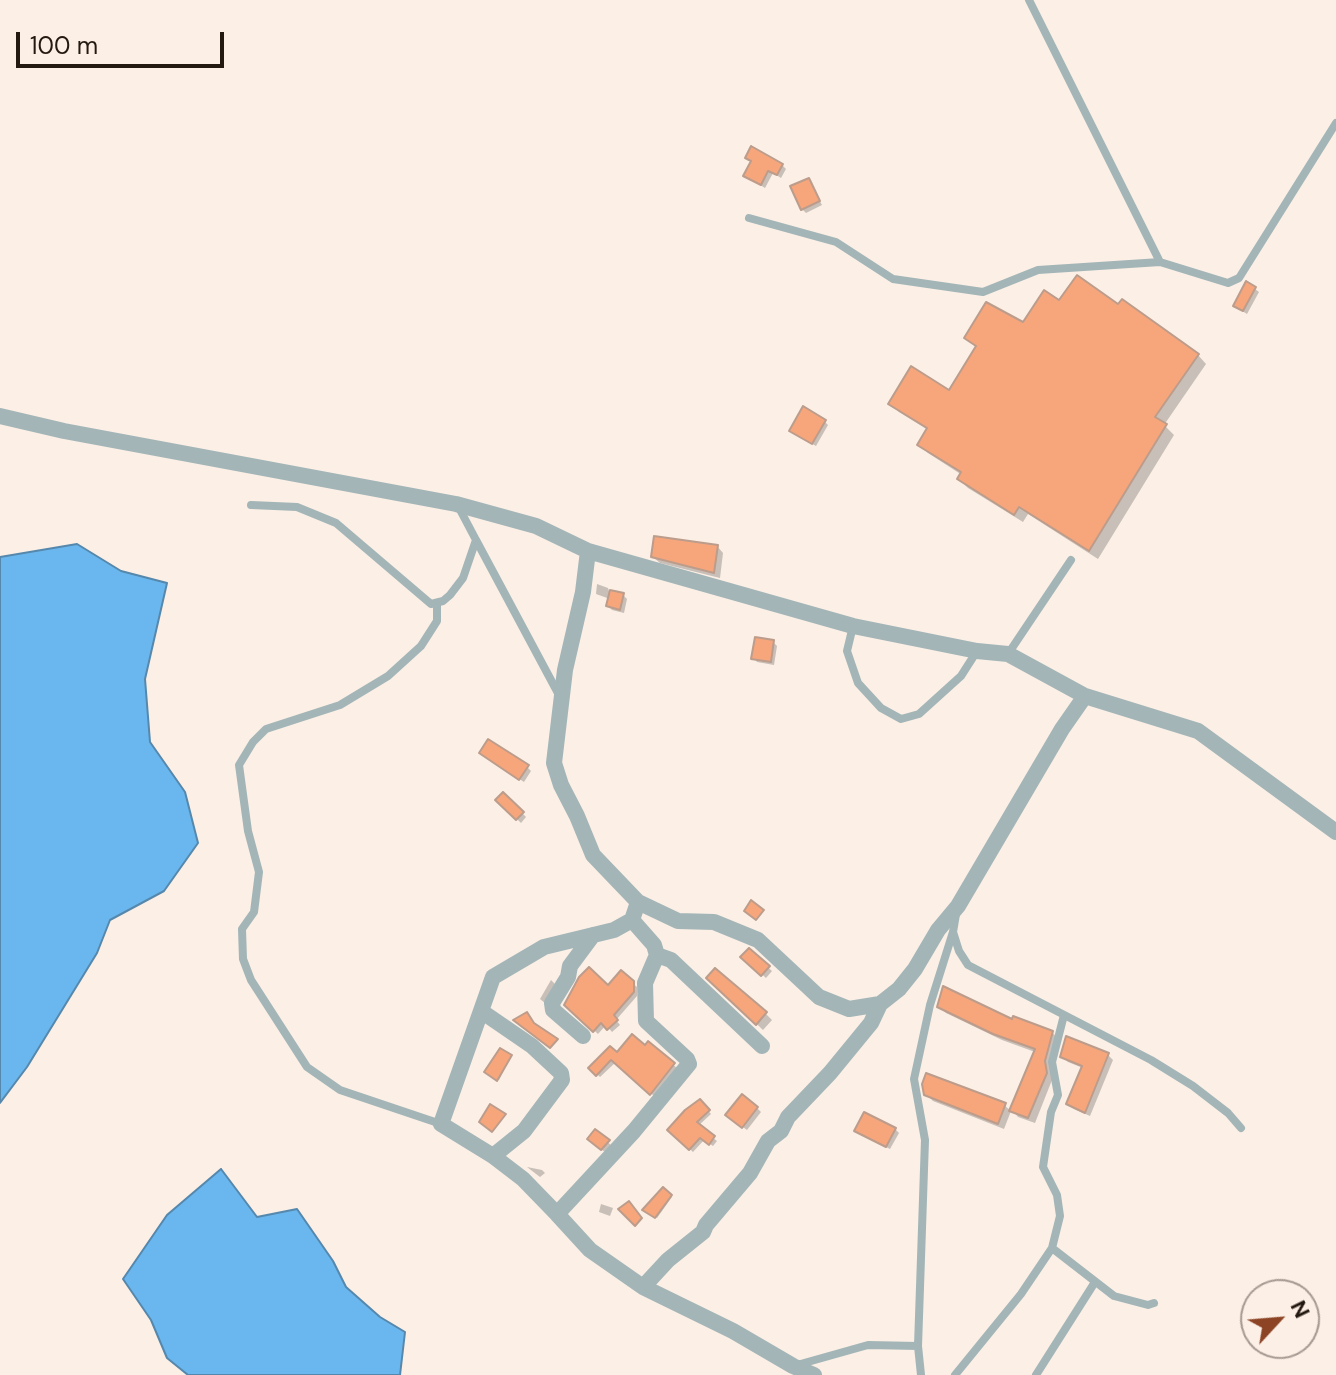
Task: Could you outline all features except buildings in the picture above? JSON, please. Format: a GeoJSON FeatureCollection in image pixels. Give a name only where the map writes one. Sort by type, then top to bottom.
{"type":"FeatureCollection","features":[{"type":"Feature","properties":{"kind":"street"},"geometry":{"type":"LineString","coordinates":[[0,416],[80,434],[456,504],[536,526],[588,551],[853,626],[977,651],[1008,654],[1085,696],[1198,731],[1336,832]]}},
{"type":"Feature","properties":{"kind":"street"},"geometry":{"type":"LineString","coordinates":[[588,551],[583,592],[565,670],[554,763],[593,855],[638,902],[678,921],[714,922],[758,940],[819,997],[849,1009],[880,1004]]}},
{"type":"Feature","properties":{"kind":"street"},"geometry":{"type":"LineString","coordinates":[[643,1287],[668,1260],[703,1232],[750,1173],[768,1141],[781,1131],[788,1117],[871,1023],[880,1004],[899,989],[915,969],[938,930],[958,906],[1085,696]]}},
{"type":"Feature","properties":{"kind":"street"},"geometry":{"type":"LineString","coordinates":[[638,902],[632,920],[614,930],[544,947],[493,977],[441,1124],[523,1179],[590,1250],[643,1287],[814,1375]]}},
{"type":"Feature","properties":{"kind":"street"},"geometry":{"type":"LineString","coordinates":[[557,1214],[634,1131],[689,1064],[646,1021],[645,983],[657,955],[654,945],[632,920]]}},
{"type":"Feature","properties":{"kind":"street"},"geometry":{"type":"LineString","coordinates":[[583,1036],[553,1010],[552,1003],[568,977],[570,966],[593,935]]}},
{"type":"Feature","properties":{"kind":"street"},"geometry":{"type":"LineString","coordinates":[[657,955],[671,960],[762,1046]]}},
{"type":"Feature","properties":{"kind":"street"},"geometry":{"type":"LineString","coordinates":[[481,1011],[532,1046],[561,1073],[562,1080],[524,1131],[493,1156]]}},
{"type":"Feature","properties":{"kind":"lane"},"geometry":{"type":"LineString","coordinates":[[1029,0],[1160,262]]}},
{"type":"Feature","properties":{"kind":"lane"},"geometry":{"type":"LineString","coordinates":[[749,218],[836,242],[893,279],[983,292],[1038,270],[1160,262],[1228,283],[1239,278],[1336,123]]}},
{"type":"Feature","properties":{"kind":"lane"},"geometry":{"type":"LineString","coordinates":[[456,504],[563,703]]}},
{"type":"Feature","properties":{"kind":"lane"},"geometry":{"type":"LineString","coordinates":[[251,505],[297,507],[336,523],[431,604],[450,595],[463,578],[476,540]]}},
{"type":"Feature","properties":{"kind":"lane"},"geometry":{"type":"LineString","coordinates":[[1008,654],[1071,560]]}},
{"type":"Feature","properties":{"kind":"lane"},"geometry":{"type":"LineString","coordinates":[[437,603],[437,621],[421,646],[388,676],[340,705],[266,729],[253,742],[239,765],[248,831],[259,872],[254,912],[242,929],[243,959],[251,980],[307,1067],[340,1090],[441,1124]]}},
{"type":"Feature","properties":{"kind":"lane"},"geometry":{"type":"LineString","coordinates":[[853,626],[847,651],[858,683],[881,708],[901,719],[919,714],[961,676],[977,651]]}},
{"type":"Feature","properties":{"kind":"lane"},"geometry":{"type":"LineString","coordinates":[[921,1375],[918,1346],[925,1140],[914,1079],[930,1005],[958,906]]}},
{"type":"Feature","properties":{"kind":"lane"},"geometry":{"type":"LineString","coordinates":[[953,932],[959,951],[968,965],[1151,1060],[1193,1086],[1228,1113],[1241,1128]]}},
{"type":"Feature","properties":{"kind":"lane"},"geometry":{"type":"LineString","coordinates":[[955,1375],[1021,1294],[1052,1248],[1060,1216],[1057,1195],[1043,1167],[1051,1112],[1058,1095],[1052,1062],[1064,1015]]}},
{"type":"Feature","properties":{"kind":"lane"},"geometry":{"type":"LineString","coordinates":[[1052,1248],[1114,1296],[1148,1305],[1154,1303]]}},
{"type":"Feature","properties":{"kind":"lane"},"geometry":{"type":"LineString","coordinates":[[1036,1375],[1095,1282]]}},
{"type":"Feature","properties":{"kind":"lane"},"geometry":{"type":"LineString","coordinates":[[793,1366],[868,1345],[918,1346]]}},
{"type":"Feature","properties":{"kind":"water"},"geometry":{"type":"Polygon","coordinates":[[[77,544],[121,571],[167,583],[145,679],[150,742],[185,792],[198,843],[164,891],[110,920],[97,953],[27,1067],[0,1103],[0,557],[77,544]]]}},
{"type":"Feature","properties":{"kind":"water"},"geometry":{"type":"Polygon","coordinates":[[[221,1169],[257,1217],[297,1209],[333,1261],[346,1287],[380,1317],[405,1332],[400,1375],[188,1375],[167,1358],[151,1320],[123,1279],[167,1215],[221,1169]]]}}]}
